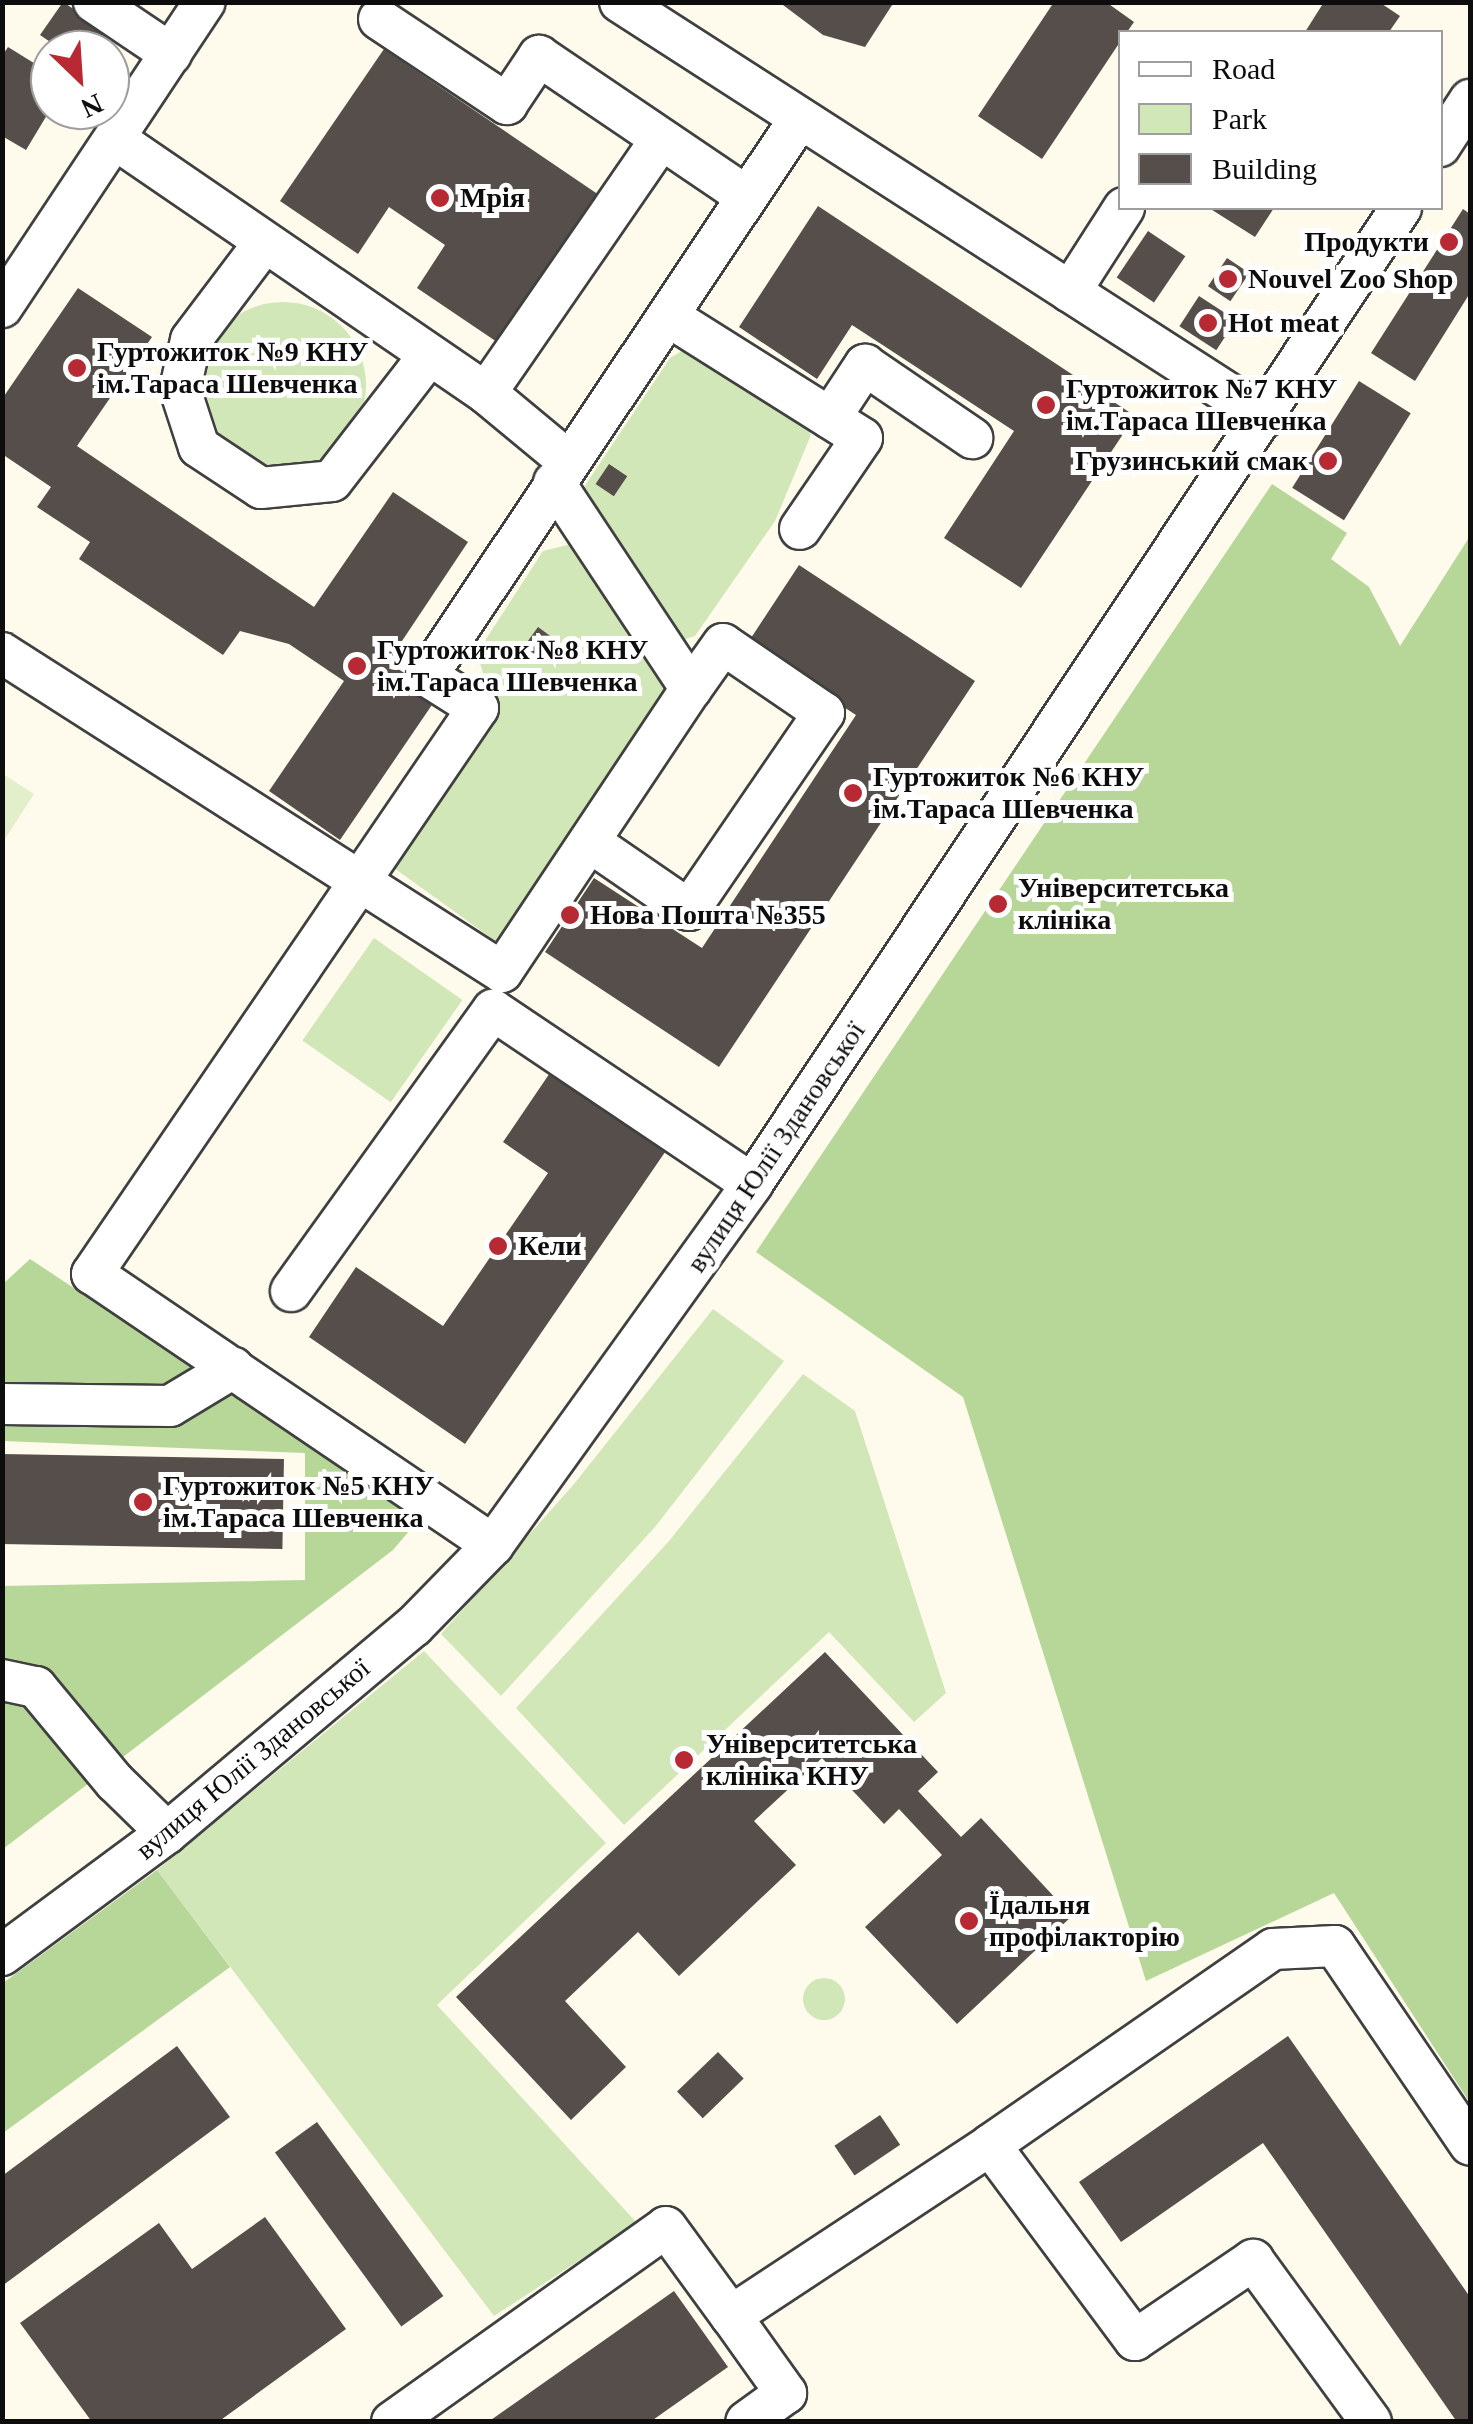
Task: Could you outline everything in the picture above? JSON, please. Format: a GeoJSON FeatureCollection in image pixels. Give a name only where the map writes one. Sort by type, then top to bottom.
{"type":"FeatureCollection","features":[{"type":"Feature","properties":{"kind":"street"},"geometry":{"type":"LineString","coordinates":[[94,2],[171,54]]}},
{"type":"Feature","properties":{"kind":"street"},"geometry":{"type":"LineString","coordinates":[[2,307],[206,2]]}},
{"type":"Feature","properties":{"kind":"street"},"geometry":{"type":"LineString","coordinates":[[620,2],[1264,417]]}},
{"type":"Feature","properties":{"kind":"street"},"geometry":{"type":"LineString","coordinates":[[379,19],[507,104],[539,56],[747,197]]}},
{"type":"Feature","properties":{"kind":"street"},"geometry":{"type":"LineString","coordinates":[[1443,141],[1470,100]]}},
{"type":"Feature","properties":{"kind":"street"},"geometry":{"type":"LineString","coordinates":[[493,1545],[92,1274],[478,708],[427,676],[800,118]]}},
{"type":"Feature","properties":{"kind":"street"},"geometry":{"type":"LineString","coordinates":[[486,393],[661,138]]}},
{"type":"Feature","properties":{"kind":"street"},"geometry":{"type":"LineString","coordinates":[[115,139],[428,357],[486,393],[562,472],[691,689]]}},
{"type":"Feature","properties":{"kind":"street"},"geometry":{"type":"LineString","coordinates":[[1070,292],[1123,210]]}},
{"type":"Feature","properties":{"kind":"street","name":"вулиця Юлії Здановської"},"geometry":{"type":"LineString","coordinates":[[2,1955],[167,1834],[414,1626],[493,1545],[752,1184],[1400,210]]}},
{"type":"Feature","properties":{"kind":"street"},"geometry":{"type":"LineString","coordinates":[[264,243],[192,340],[180,389],[198,447],[261,488],[332,481],[428,357]]}},
{"type":"Feature","properties":{"kind":"street"},"geometry":{"type":"LineString","coordinates":[[668,316],[862,438],[800,529]]}},
{"type":"Feature","properties":{"kind":"street"},"geometry":{"type":"LineString","coordinates":[[830,418],[865,366],[972,438]]}},
{"type":"Feature","properties":{"kind":"street"},"geometry":{"type":"LineString","coordinates":[[2,653],[502,972],[722,644],[824,713],[688,910],[590,842]]}},
{"type":"Feature","properties":{"kind":"street"},"geometry":{"type":"LineString","coordinates":[[291,1291],[493,1010],[752,1184]]}},
{"type":"Feature","properties":{"kind":"street"},"geometry":{"type":"LineString","coordinates":[[2,1404],[170,1406],[233,1368]]}},
{"type":"Feature","properties":{"kind":"street"},"geometry":{"type":"LineString","coordinates":[[2,1680],[36,1687],[116,1782],[167,1834]]}},
{"type":"Feature","properties":{"kind":"street"},"geometry":{"type":"LineString","coordinates":[[731,2316],[990,2145],[1273,1948],[1335,1946],[1470,2145]]}},
{"type":"Feature","properties":{"kind":"street"},"geometry":{"type":"LineString","coordinates":[[990,2145],[1135,2340],[1253,2260],[1371,2422]]}},
{"type":"Feature","properties":{"kind":"street"},"geometry":{"type":"LineString","coordinates":[[392,2422],[666,2227],[786,2393],[746,2422]]}},
{"type":"Feature","properties":{"kind":"green space"},"geometry":{"type":"Polygon","coordinates":[[[283,302],[315,308],[342,326],[360,353],[366,385],[360,417],[342,444],[315,462],[283,468],[251,462],[224,444],[206,417],[200,385],[206,353],[224,326],[251,308],[283,302]]]}},
{"type":"Feature","properties":{"kind":"green space"},"geometry":{"type":"Polygon","coordinates":[[[695,343],[798,411],[811,435],[775,521],[695,636],[680,641],[582,490],[670,358],[695,343]]]}},
{"type":"Feature","properties":{"kind":"green space"},"geometry":{"type":"Polygon","coordinates":[[[1272,484],[1347,533],[1331,559],[1369,587],[1400,646],[1470,536],[1470,2103],[1334,1893],[1146,1981],[963,1397],[756,1252],[1272,484]]]}},
{"type":"Feature","properties":{"kind":"green space"},"geometry":{"type":"Polygon","coordinates":[[[575,543],[661,670],[667,689],[664,706],[505,948],[387,863],[491,700],[477,653],[543,551],[575,543]]]}},
{"type":"Feature","properties":{"kind":"green space"},"geometry":{"type":"Polygon","coordinates":[[[3,774],[34,794],[3,842],[3,774]]]}},
{"type":"Feature","properties":{"kind":"green space"},"geometry":{"type":"Polygon","coordinates":[[[374,938],[462,1000],[391,1102],[302,1040],[374,938]]]}},
{"type":"Feature","properties":{"kind":"green space"},"geometry":{"type":"Polygon","coordinates":[[[30,1259],[421,1517],[393,1550],[3,1849],[3,1586],[305,1580],[305,1453],[3,1441],[3,1284],[30,1259]]]}},
{"type":"Feature","properties":{"kind":"green space"},"geometry":{"type":"Polygon","coordinates":[[[713,1309],[784,1361],[655,1527],[501,1696],[441,1634],[574,1484],[713,1309]]]}},
{"type":"Feature","properties":{"kind":"green space"},"geometry":{"type":"Polygon","coordinates":[[[803,1374],[855,1411],[946,1693],[914,1722],[829,1632],[624,1825],[516,1708],[669,1541],[803,1374]]]}},
{"type":"Feature","properties":{"kind":"green space"},"geometry":{"type":"Polygon","coordinates":[[[424,1651],[606,1843],[437,2005],[637,2223],[494,2316],[157,1870],[424,1651]]]}},
{"type":"Feature","properties":{"kind":"green space"},"geometry":{"type":"Polygon","coordinates":[[[157,1870],[230,1967],[3,2133],[3,1983],[157,1870]]]}},
{"type":"Feature","properties":{"kind":"green space"},"geometry":{"type":"Polygon","coordinates":[[[824,1978],[839,1984],[845,1999],[839,2014],[824,2020],[809,2014],[803,1999],[809,1984],[824,1978]]]}},
{"type":"Feature","properties":{"kind":"building"},"geometry":{"type":"Polygon","coordinates":[[[63,2],[105,30],[43,30],[63,2]]]}},
{"type":"Feature","properties":{"kind":"building"},"geometry":{"type":"Polygon","coordinates":[[[779,2],[894,2],[865,47],[823,35],[779,2]]]}},
{"type":"Feature","properties":{"kind":"building"},"geometry":{"type":"Polygon","coordinates":[[[1054,2],[1106,2],[1134,22],[1128,30],[1118,30],[1118,45],[1042,159],[978,116],[1054,2]]]}},
{"type":"Feature","properties":{"kind":"building"},"geometry":{"type":"Polygon","coordinates":[[[1324,2],[1379,2],[1400,16],[1390,30],[1306,30],[1324,2]]]}},
{"type":"Feature","properties":{"kind":"building"},"geometry":{"type":"Polygon","coordinates":[[[8,47],[30,61],[30,130],[38,130],[26,150],[2,136],[2,56],[8,47]]]}},
{"type":"Feature","properties":{"kind":"building","name":"Мрія"},"geometry":{"type":"Polygon","coordinates":[[[384,49],[599,195],[497,342],[417,288],[445,245],[389,207],[358,254],[280,201],[384,49]]]}},
{"type":"Feature","properties":{"kind":"building","name":"Гуртожиток №7 КНУ ім.Тараса Шевченка"},"geometry":{"type":"Polygon","coordinates":[[[818,206],[1135,416],[1021,588],[944,538],[1014,431],[852,325],[817,379],[739,327],[818,206]]]}},
{"type":"Feature","properties":{"kind":"building"},"geometry":{"type":"Polygon","coordinates":[[[1463,209],[1470,214],[1470,293],[1415,381],[1371,353],[1463,209]]]}},
{"type":"Feature","properties":{"kind":"building"},"geometry":{"type":"Polygon","coordinates":[[[1212,210],[1273,210],[1255,237],[1212,210]]]}},
{"type":"Feature","properties":{"kind":"building"},"geometry":{"type":"Polygon","coordinates":[[[1148,231],[1185,256],[1154,303],[1117,277],[1148,231]]]}},
{"type":"Feature","properties":{"kind":"building","name":"Nouvel Zoo Shop"},"geometry":{"type":"Polygon","coordinates":[[[1227,258],[1249,273],[1230,301],[1208,286],[1227,258]]]}},
{"type":"Feature","properties":{"kind":"building"},"geometry":{"type":"Polygon","coordinates":[[[78,288],[152,337],[77,446],[314,607],[393,492],[468,542],[388,662],[438,696],[340,840],[269,791],[344,681],[289,644],[240,631],[223,655],[79,559],[90,542],[37,507],[51,487],[2,454],[2,399],[78,288]]]}},
{"type":"Feature","properties":{"kind":"building","name":"Hot meat"},"geometry":{"type":"Polygon","coordinates":[[[1199,296],[1236,320],[1216,350],[1179,326],[1199,296]]]}},
{"type":"Feature","properties":{"kind":"building"},"geometry":{"type":"Polygon","coordinates":[[[1359,381],[1411,413],[1344,520],[1292,488],[1359,381]]]}},
{"type":"Feature","properties":{"kind":"building"},"geometry":{"type":"Polygon","coordinates":[[[609,464],[627,476],[614,496],[596,484],[609,464]]]}},
{"type":"Feature","properties":{"kind":"building","name":"Гуртожиток №6 КНУ ім.Тараса Шевченка"},"geometry":{"type":"Polygon","coordinates":[[[799,565],[975,681],[719,1067],[545,952],[594,878],[702,948],[856,715],[747,644],[799,565]]]}},
{"type":"Feature","properties":{"kind":"building"},"geometry":{"type":"Polygon","coordinates":[[[538,627],[556,640],[542,659],[524,646],[538,627]]]}},
{"type":"Feature","properties":{"kind":"building"},"geometry":{"type":"Polygon","coordinates":[[[558,1061],[674,1139],[465,1444],[309,1337],[356,1267],[443,1326],[548,1173],[503,1142],[558,1061]]]}},
{"type":"Feature","properties":{"kind":"building","name":"Гуртожиток №5 КНУ ім.Тараса Шевченка"},"geometry":{"type":"Polygon","coordinates":[[[2,1454],[284,1459],[282,1549],[2,1544],[2,1454]]]}},
{"type":"Feature","properties":{"kind":"building"},"geometry":{"type":"Polygon","coordinates":[[[825,1652],[938,1772],[918,1791],[961,1837],[981,1818],[1072,1916],[957,2024],[865,1927],[942,1855],[899,1809],[884,1824],[822,1758],[754,1821],[796,1865],[679,1976],[638,1932],[565,2001],[626,2067],[571,2120],[456,1997],[825,1652]]]}},
{"type":"Feature","properties":{"kind":"building"},"geometry":{"type":"Polygon","coordinates":[[[1288,2036],[1470,2297],[1470,2422],[1457,2422],[1263,2143],[1121,2242],[1079,2182],[1288,2036]]]}},
{"type":"Feature","properties":{"kind":"building"},"geometry":{"type":"Polygon","coordinates":[[[177,2046],[230,2117],[2,2286],[2,2176],[177,2046]]]}},
{"type":"Feature","properties":{"kind":"building"},"geometry":{"type":"Polygon","coordinates":[[[718,2052],[744,2079],[703,2118],[677,2092],[718,2052]]]}},
{"type":"Feature","properties":{"kind":"building"},"geometry":{"type":"Polygon","coordinates":[[[880,2115],[900,2145],[855,2176],[834,2146],[880,2115]]]}},
{"type":"Feature","properties":{"kind":"building"},"geometry":{"type":"Polygon","coordinates":[[[317,2122],[443,2296],[401,2327],[275,2153],[317,2122]]]}},
{"type":"Feature","properties":{"kind":"building"},"geometry":{"type":"Polygon","coordinates":[[[265,2217],[346,2329],[218,2422],[92,2422],[20,2323],[159,2223],[192,2269],[265,2217]]]}},
{"type":"Feature","properties":{"kind":"building"},"geometry":{"type":"Polygon","coordinates":[[[674,2291],[728,2367],[650,2422],[488,2422],[674,2291]]]}},
{"type":"Feature","properties":{"kind":"place","name":"Мрія"},"geometry":{"type":"Point","coordinates":[440,198]}},
{"type":"Feature","properties":{"kind":"place","name":"Продукти"},"geometry":{"type":"Point","coordinates":[1449,242]}},
{"type":"Feature","properties":{"kind":"place","name":"Nouvel Zoo Shop"},"geometry":{"type":"Point","coordinates":[1228,279]}},
{"type":"Feature","properties":{"kind":"place","name":"Hot meat"},"geometry":{"type":"Point","coordinates":[1208,323]}},
{"type":"Feature","properties":{"kind":"place","name":"Гуртожиток №9 КНУ ім.Тараса Шевченка"},"geometry":{"type":"Point","coordinates":[77,368]}},
{"type":"Feature","properties":{"kind":"place","name":"Гуртожиток №7 КНУ ім.Тараса Шевченка"},"geometry":{"type":"Point","coordinates":[1046,405]}},
{"type":"Feature","properties":{"kind":"place","name":"Грузинський смак"},"geometry":{"type":"Point","coordinates":[1328,461]}},
{"type":"Feature","properties":{"kind":"place","name":"Гуртожиток №8 КНУ ім.Тараса Шевченка"},"geometry":{"type":"Point","coordinates":[357,666]}},
{"type":"Feature","properties":{"kind":"place","name":"Гуртожиток №6 КНУ ім.Тараса Шевченка"},"geometry":{"type":"Point","coordinates":[853,793]}},
{"type":"Feature","properties":{"kind":"place","name":"Університетська клініка"},"geometry":{"type":"Point","coordinates":[998,904]}},
{"type":"Feature","properties":{"kind":"place","name":"Нова Пошта №355"},"geometry":{"type":"Point","coordinates":[570,915]}},
{"type":"Feature","properties":{"kind":"place","name":"Кели"},"geometry":{"type":"Point","coordinates":[498,1246]}},
{"type":"Feature","properties":{"kind":"place","name":"Гуртожиток №5 КНУ ім.Тараса Шевченка"},"geometry":{"type":"Point","coordinates":[143,1502]}},
{"type":"Feature","properties":{"kind":"place","name":"Університетська клініка КНУ"},"geometry":{"type":"Point","coordinates":[684,1760]}},
{"type":"Feature","properties":{"kind":"place","name":"Їдальня профілакторію"},"geometry":{"type":"Point","coordinates":[969,1921]}}]}
